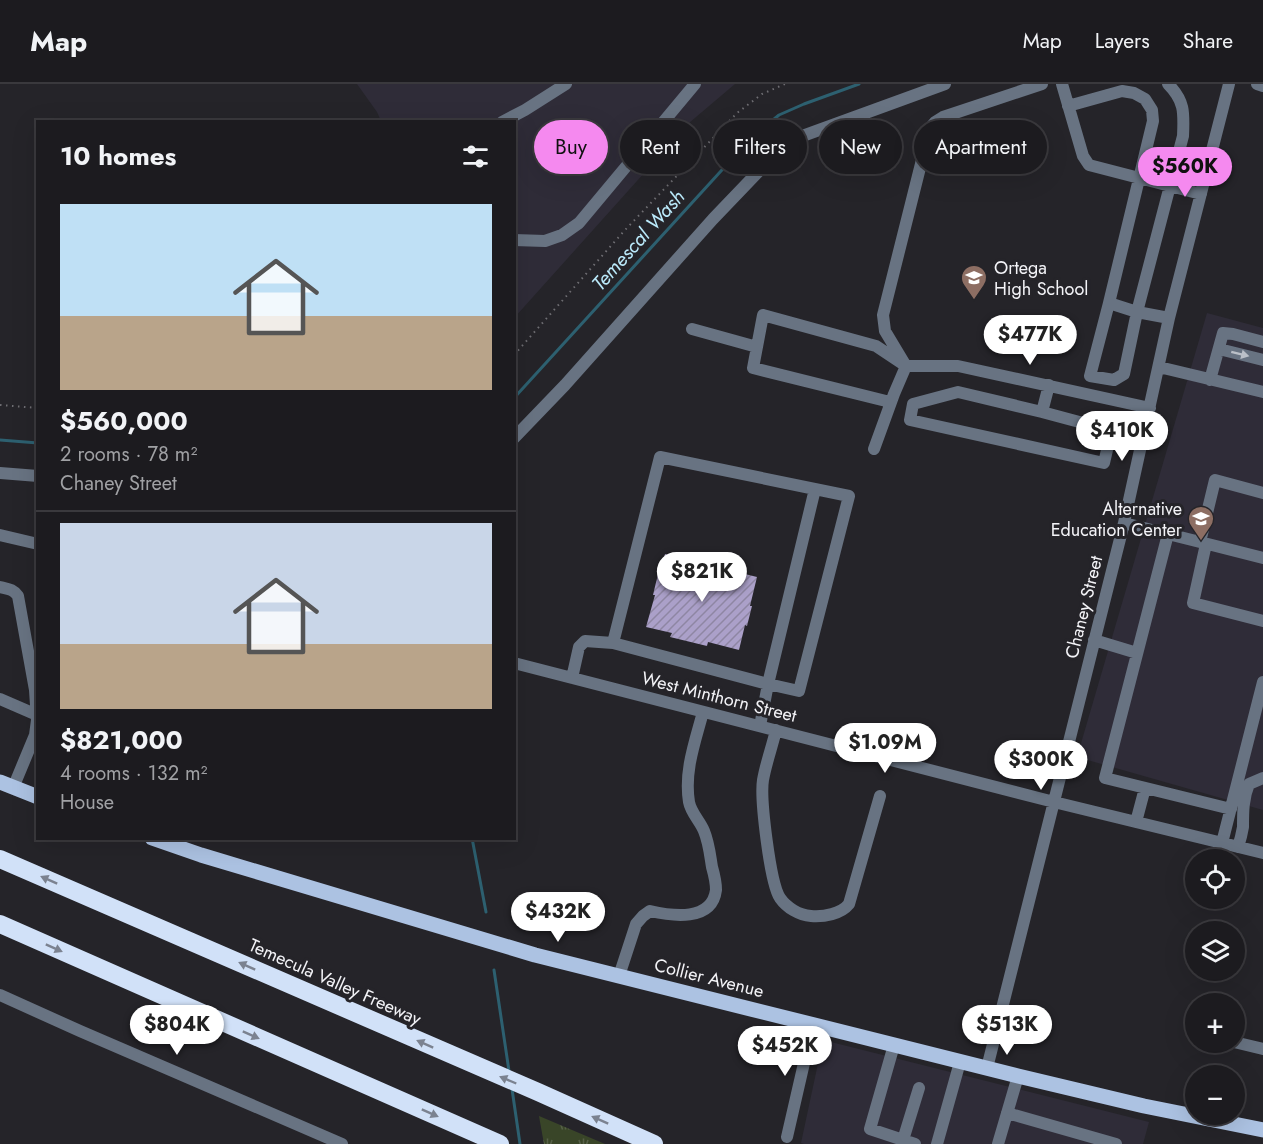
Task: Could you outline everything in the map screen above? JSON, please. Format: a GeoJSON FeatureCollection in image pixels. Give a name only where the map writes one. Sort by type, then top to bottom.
{"type":"FeatureCollection","features":[{"type":"Feature","properties":{"kind":"highway","name":"Temecula Valley Freeway"},"geometry":{"type":"LineString","coordinates":[[0,859],[654,1144]]}},
{"type":"Feature","properties":{"kind":"highway"},"geometry":{"type":"LineString","coordinates":[[0,924],[496,1142]]}},
{"type":"Feature","properties":{"kind":"main road"},"geometry":{"type":"LineString","coordinates":[[7,785],[36,796]]}},
{"type":"Feature","properties":{"kind":"main road","name":"Collier Avenue"},"geometry":{"type":"LineString","coordinates":[[158,840],[535,955],[1018,1076],[1144,1106],[1263,1130]]}},
{"type":"Feature","properties":{"kind":"street"},"geometry":{"type":"LineString","coordinates":[[506,120],[566,84]]}},
{"type":"Feature","properties":{"kind":"street"},"geometry":{"type":"LineString","coordinates":[[516,240],[545,241],[562,235],[579,223],[695,84]]}},
{"type":"Feature","properties":{"kind":"street"},"geometry":{"type":"LineString","coordinates":[[516,436],[565,385],[713,219],[780,149],[797,138],[945,84]]}},
{"type":"Feature","properties":{"kind":"street"},"geometry":{"type":"LineString","coordinates":[[906,366],[885,331],[883,315],[930,128],[943,117],[1042,84]]}},
{"type":"Feature","properties":{"kind":"street"},"geometry":{"type":"LineString","coordinates":[[1062,84],[1083,156],[1089,165],[1201,194]]}},
{"type":"Feature","properties":{"kind":"street"},"geometry":{"type":"LineString","coordinates":[[1068,106],[1122,91],[1134,93],[1145,99],[1152,110],[1153,121],[1140,177],[1090,376],[1114,380],[1124,374],[1137,312],[1183,136],[1184,113],[1178,94],[1168,84]]}},
{"type":"Feature","properties":{"kind":"street","name":"Chaney Street"},"geometry":{"type":"LineString","coordinates":[[987,1068],[1124,523],[1170,318],[1229,84]]}},
{"type":"Feature","properties":{"kind":"street"},"geometry":{"type":"LineString","coordinates":[[1257,84],[1263,86]]}},
{"type":"Feature","properties":{"kind":"street"},"geometry":{"type":"LineString","coordinates":[[1109,303],[1137,312],[1170,318]]}},
{"type":"Feature","properties":{"kind":"street"},"geometry":{"type":"LineString","coordinates":[[890,402],[753,368],[763,315],[876,346],[906,366],[958,366],[1150,408]]}},
{"type":"Feature","properties":{"kind":"street"},"geometry":{"type":"LineString","coordinates":[[692,329],[757,347]]}},
{"type":"Feature","properties":{"kind":"street"},"geometry":{"type":"LineString","coordinates":[[1210,380],[1223,333],[1263,342]]}},
{"type":"Feature","properties":{"kind":"street"},"geometry":{"type":"LineString","coordinates":[[1218,351],[1223,350],[1263,360]]}},
{"type":"Feature","properties":{"kind":"street"},"geometry":{"type":"LineString","coordinates":[[874,449],[890,402],[906,366]]}},
{"type":"Feature","properties":{"kind":"street"},"geometry":{"type":"LineString","coordinates":[[1159,367],[1263,392]]}},
{"type":"Feature","properties":{"kind":"street"},"geometry":{"type":"LineString","coordinates":[[1042,412],[1049,386]]}},
{"type":"Feature","properties":{"kind":"street"},"geometry":{"type":"LineString","coordinates":[[958,392],[1042,412],[1098,427],[1110,437],[1104,463],[910,420],[913,404],[958,392]]}},
{"type":"Feature","properties":{"kind":"street"},"geometry":{"type":"LineString","coordinates":[[572,678],[579,647],[585,641],[613,643],[798,691],[849,496],[660,457],[613,643]]}},
{"type":"Feature","properties":{"kind":"street"},"geometry":{"type":"LineString","coordinates":[[0,473],[36,476]]}},
{"type":"Feature","properties":{"kind":"street"},"geometry":{"type":"LineString","coordinates":[[1263,494],[1215,480],[1193,603],[1263,621]]}},
{"type":"Feature","properties":{"kind":"street"},"geometry":{"type":"LineString","coordinates":[[760,726],[814,489]]}},
{"type":"Feature","properties":{"kind":"street"},"geometry":{"type":"LineString","coordinates":[[1124,523],[1263,558]]}},
{"type":"Feature","properties":{"kind":"street"},"geometry":{"type":"LineString","coordinates":[[1168,534],[1105,778],[1231,809]]}},
{"type":"Feature","properties":{"kind":"street"},"geometry":{"type":"LineString","coordinates":[[0,535],[36,544]]}},
{"type":"Feature","properties":{"kind":"street"},"geometry":{"type":"LineString","coordinates":[[0,587],[12,590],[18,596],[36,702]]}},
{"type":"Feature","properties":{"kind":"street"},"geometry":{"type":"LineString","coordinates":[[1094,640],[1137,653]]}},
{"type":"Feature","properties":{"kind":"street","name":"West Minthorn Street"},"geometry":{"type":"LineString","coordinates":[[516,664],[1054,802],[1263,853]]}},
{"type":"Feature","properties":{"kind":"street"},"geometry":{"type":"LineString","coordinates":[[1222,843],[1263,682]]}},
{"type":"Feature","properties":{"kind":"street"},"geometry":{"type":"LineString","coordinates":[[0,699],[36,715]]}},
{"type":"Feature","properties":{"kind":"street"},"geometry":{"type":"LineString","coordinates":[[619,976],[636,924],[642,916],[650,911],[692,915],[702,911],[713,901],[716,888],[707,841],[690,804],[687,773],[703,712]]}},
{"type":"Feature","properties":{"kind":"street"},"geometry":{"type":"LineString","coordinates":[[7,785],[35,735],[36,725]]}},
{"type":"Feature","properties":{"kind":"street"},"geometry":{"type":"LineString","coordinates":[[776,730],[763,781],[766,832],[775,885],[780,898],[790,908],[803,915],[816,917],[846,909],[880,796]]}},
{"type":"Feature","properties":{"kind":"street"},"geometry":{"type":"LineString","coordinates":[[1238,847],[1243,826],[1241,821],[1245,795],[1249,784],[1263,778]]}},
{"type":"Feature","properties":{"kind":"street"},"geometry":{"type":"LineString","coordinates":[[1136,822],[1145,788]]}},
{"type":"Feature","properties":{"kind":"street"},"geometry":{"type":"LineString","coordinates":[[0,995],[342,1144]]}},
{"type":"Feature","properties":{"kind":"street"},"geometry":{"type":"LineString","coordinates":[[787,1137],[813,1024]]}},
{"type":"Feature","properties":{"kind":"street"},"geometry":{"type":"LineString","coordinates":[[894,1045],[870,1129],[909,1142],[919,1088]]}},
{"type":"Feature","properties":{"kind":"street"},"geometry":{"type":"LineString","coordinates":[[1245,1045],[1263,1049]]}},
{"type":"Feature","properties":{"kind":"street"},"geometry":{"type":"LineString","coordinates":[[937,1144],[960,1062]]}},
{"type":"Feature","properties":{"kind":"street"},"geometry":{"type":"LineString","coordinates":[[998,1144],[1018,1076]]}},
{"type":"Feature","properties":{"kind":"street"},"geometry":{"type":"LineString","coordinates":[[1007,1113],[1116,1144]]}},
{"type":"Feature","properties":{"kind":"path"},"geometry":{"type":"LineString","coordinates":[[516,353],[625,230],[737,113],[762,94],[784,84]]}},
{"type":"Feature","properties":{"kind":"path"},"geometry":{"type":"LineString","coordinates":[[0,405],[36,408]]}},
{"type":"Feature","properties":{"kind":"shaded area"},"geometry":{"type":"Polygon","coordinates":[[[357,84],[735,84],[693,120],[620,120],[620,174],[643,174],[516,316],[516,120],[381,120],[357,84]]]}},
{"type":"Feature","properties":{"kind":"shaded area","name":"Alternative Education Center"},"geometry":{"type":"Polygon","coordinates":[[[1207,313],[1263,328],[1263,810],[1077,757],[1207,313]]]}},
{"type":"Feature","properties":{"kind":"shaded area"},"geometry":{"type":"Polygon","coordinates":[[[823,1040],[1149,1122],[1143,1144],[804,1144],[801,1143],[823,1040]]]}},
{"type":"Feature","properties":{"kind":"green space"},"geometry":{"type":"Polygon","coordinates":[[[539,1116],[605,1144],[544,1144],[539,1116]]]}},
{"type":"Feature","properties":{"kind":"building"},"geometry":{"type":"Polygon","coordinates":[[[665,554],[757,577],[750,606],[752,606],[739,650],[708,642],[707,646],[670,637],[672,633],[646,627],[665,554]]]}},
{"type":"Feature","properties":{"kind":"waterway","name":"Temescal Wash"},"geometry":{"type":"LineString","coordinates":[[516,396],[752,137],[779,115],[859,84]]}},
{"type":"Feature","properties":{"kind":"waterway","name":"Temescal Wash"},"geometry":{"type":"LineString","coordinates":[[0,440],[36,443]]}},
{"type":"Feature","properties":{"kind":"waterway"},"geometry":{"type":"LineString","coordinates":[[472,840],[486,912]]}},
{"type":"Feature","properties":{"kind":"waterway"},"geometry":{"type":"LineString","coordinates":[[494,970],[509,1071]]}},
{"type":"Feature","properties":{"kind":"waterway"},"geometry":{"type":"LineString","coordinates":[[512,1089],[520,1144]]}},
{"type":"Feature","properties":{"kind":"place","name":"Ortega High School"},"geometry":{"type":"Point","coordinates":[974,301]}},
{"type":"Feature","properties":{"kind":"place","name":"Alternative Education Center"},"geometry":{"type":"Point","coordinates":[1201,542]}}]}
